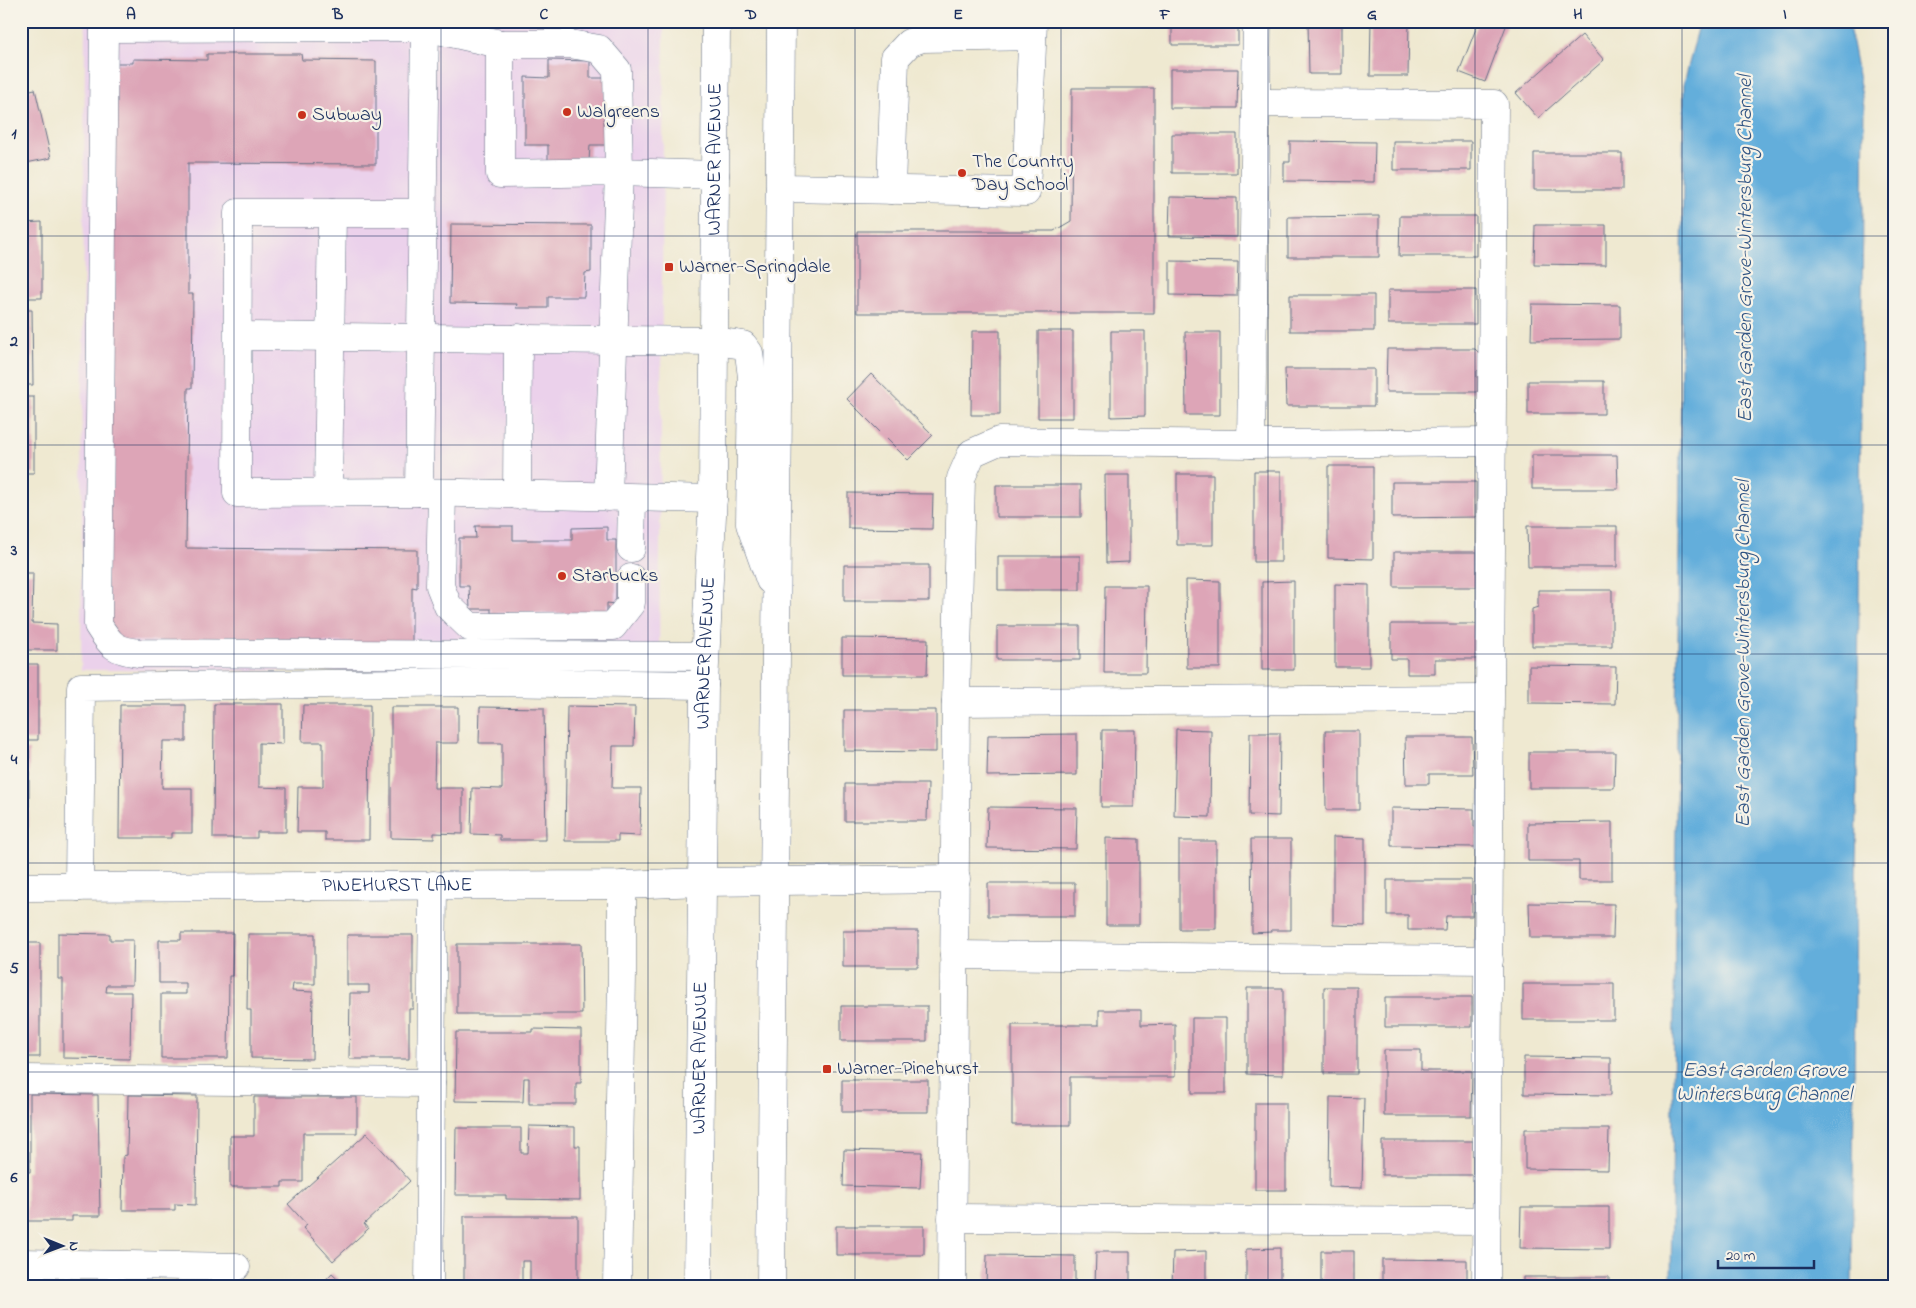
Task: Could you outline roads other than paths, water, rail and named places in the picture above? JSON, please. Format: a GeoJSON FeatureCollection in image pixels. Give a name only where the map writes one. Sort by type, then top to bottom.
{"type":"FeatureCollection","features":[{"type":"Feature","properties":{"kind":"main road","name":"WARNER AVENUE"},"geometry":{"type":"LineString","coordinates":[[698,1287],[704,685],[713,499],[716,21]]}},
{"type":"Feature","properties":{"kind":"main road"},"geometry":{"type":"LineString","coordinates":[[771,1287],[781,21]]}},
{"type":"Feature","properties":{"kind":"main road"},"geometry":{"type":"LineString","coordinates":[[1251,444],[1257,21]]}},
{"type":"Feature","properties":{"kind":"main road"},"geometry":{"type":"LineString","coordinates":[[425,24],[421,337],[430,493],[440,586],[448,606],[470,627],[613,626],[632,603],[631,578]]}},
{"type":"Feature","properties":{"kind":"main road"},"geometry":{"type":"LineString","coordinates":[[631,548],[620,497],[612,340],[619,172],[617,70],[600,49],[570,44],[500,44],[425,24],[104,25],[98,625],[109,643],[122,651],[139,653],[705,656]]}},
{"type":"Feature","properties":{"kind":"main road"},"geometry":{"type":"LineString","coordinates":[[780,188],[891,190],[1026,192],[1033,28],[922,38],[909,43],[895,58],[891,190]]}},
{"type":"Feature","properties":{"kind":"main road"},"geometry":{"type":"LineString","coordinates":[[500,44],[500,174],[619,172],[715,175]]}},
{"type":"Feature","properties":{"kind":"main road"},"geometry":{"type":"LineString","coordinates":[[1256,103],[1494,104],[1486,1287]]}},
{"type":"Feature","properties":{"kind":"main road"},"geometry":{"type":"LineString","coordinates":[[422,213],[238,213],[237,493],[430,493],[713,499]]}},
{"type":"Feature","properties":{"kind":"main road"},"geometry":{"type":"LineString","coordinates":[[328,493],[332,213]]}},
{"type":"Feature","properties":{"kind":"main road"},"geometry":{"type":"LineString","coordinates":[[238,336],[715,341],[743,346],[749,353],[752,377],[750,524],[776,598]]}},
{"type":"Feature","properties":{"kind":"main road"},"geometry":{"type":"LineString","coordinates":[[517,495],[518,338]]}},
{"type":"Feature","properties":{"kind":"main road"},"geometry":{"type":"LineString","coordinates":[[952,1287],[956,702],[961,478],[972,453],[999,440],[1251,444],[1491,442]]}},
{"type":"Feature","properties":{"kind":"main road"},"geometry":{"type":"LineString","coordinates":[[80,887],[81,688],[480,682],[704,685]]}},
{"type":"Feature","properties":{"kind":"main road"},"geometry":{"type":"LineString","coordinates":[[956,702],[1489,699]]}},
{"type":"Feature","properties":{"kind":"main road","name":"PINEHURST LANE"},"geometry":{"type":"LineString","coordinates":[[21,887],[622,885],[702,882],[956,879]]}},
{"type":"Feature","properties":{"kind":"main road"},"geometry":{"type":"LineString","coordinates":[[430,1287],[433,885]]}},
{"type":"Feature","properties":{"kind":"main road"},"geometry":{"type":"LineString","coordinates":[[617,1287],[622,885]]}},
{"type":"Feature","properties":{"kind":"main road"},"geometry":{"type":"LineString","coordinates":[[954,955],[1489,960]]}},
{"type":"Feature","properties":{"kind":"main road"},"geometry":{"type":"LineString","coordinates":[[21,1079],[431,1083]]}},
{"type":"Feature","properties":{"kind":"main road"},"geometry":{"type":"LineString","coordinates":[[952,1218],[1487,1222]]}},
{"type":"Feature","properties":{"kind":"main road"},"geometry":{"type":"LineString","coordinates":[[21,1263],[236,1268]]}},
{"type":"Feature","properties":{"kind":"water","name":"East Garden Grove Wintersburg Channel"},"geometry":{"type":"Polygon","coordinates":[[[1700,21],[1848,21],[1864,107],[1852,1287],[1671,1287],[1684,83],[1700,21]]]}},
{"type":"Feature","properties":{"kind":"place","name":"Walgreens"},"geometry":{"type":"Point","coordinates":[567,112]}},
{"type":"Feature","properties":{"kind":"place","name":"Subway"},"geometry":{"type":"Point","coordinates":[302,115]}},
{"type":"Feature","properties":{"kind":"place","name":"The Country Day School"},"geometry":{"type":"Point","coordinates":[962,173]}},
{"type":"Feature","properties":{"kind":"place","name":"Warner-Springdale"},"geometry":{"type":"Point","coordinates":[669,267]}},
{"type":"Feature","properties":{"kind":"place","name":"Starbucks"},"geometry":{"type":"Point","coordinates":[562,576]}},
{"type":"Feature","properties":{"kind":"place","name":"Warner-Pinehurst"},"geometry":{"type":"Point","coordinates":[827,1069]}},
{"type":"Feature","properties":{"kind":"water label","name":"East Garden Grove-Wintersburg Channel"},"geometry":{"type":"Point","coordinates":[1746,249]}},
{"type":"Feature","properties":{"kind":"water label","name":"East Garden Grove-Wintersburg Channel"},"geometry":{"type":"Point","coordinates":[1744,654]}}]}
